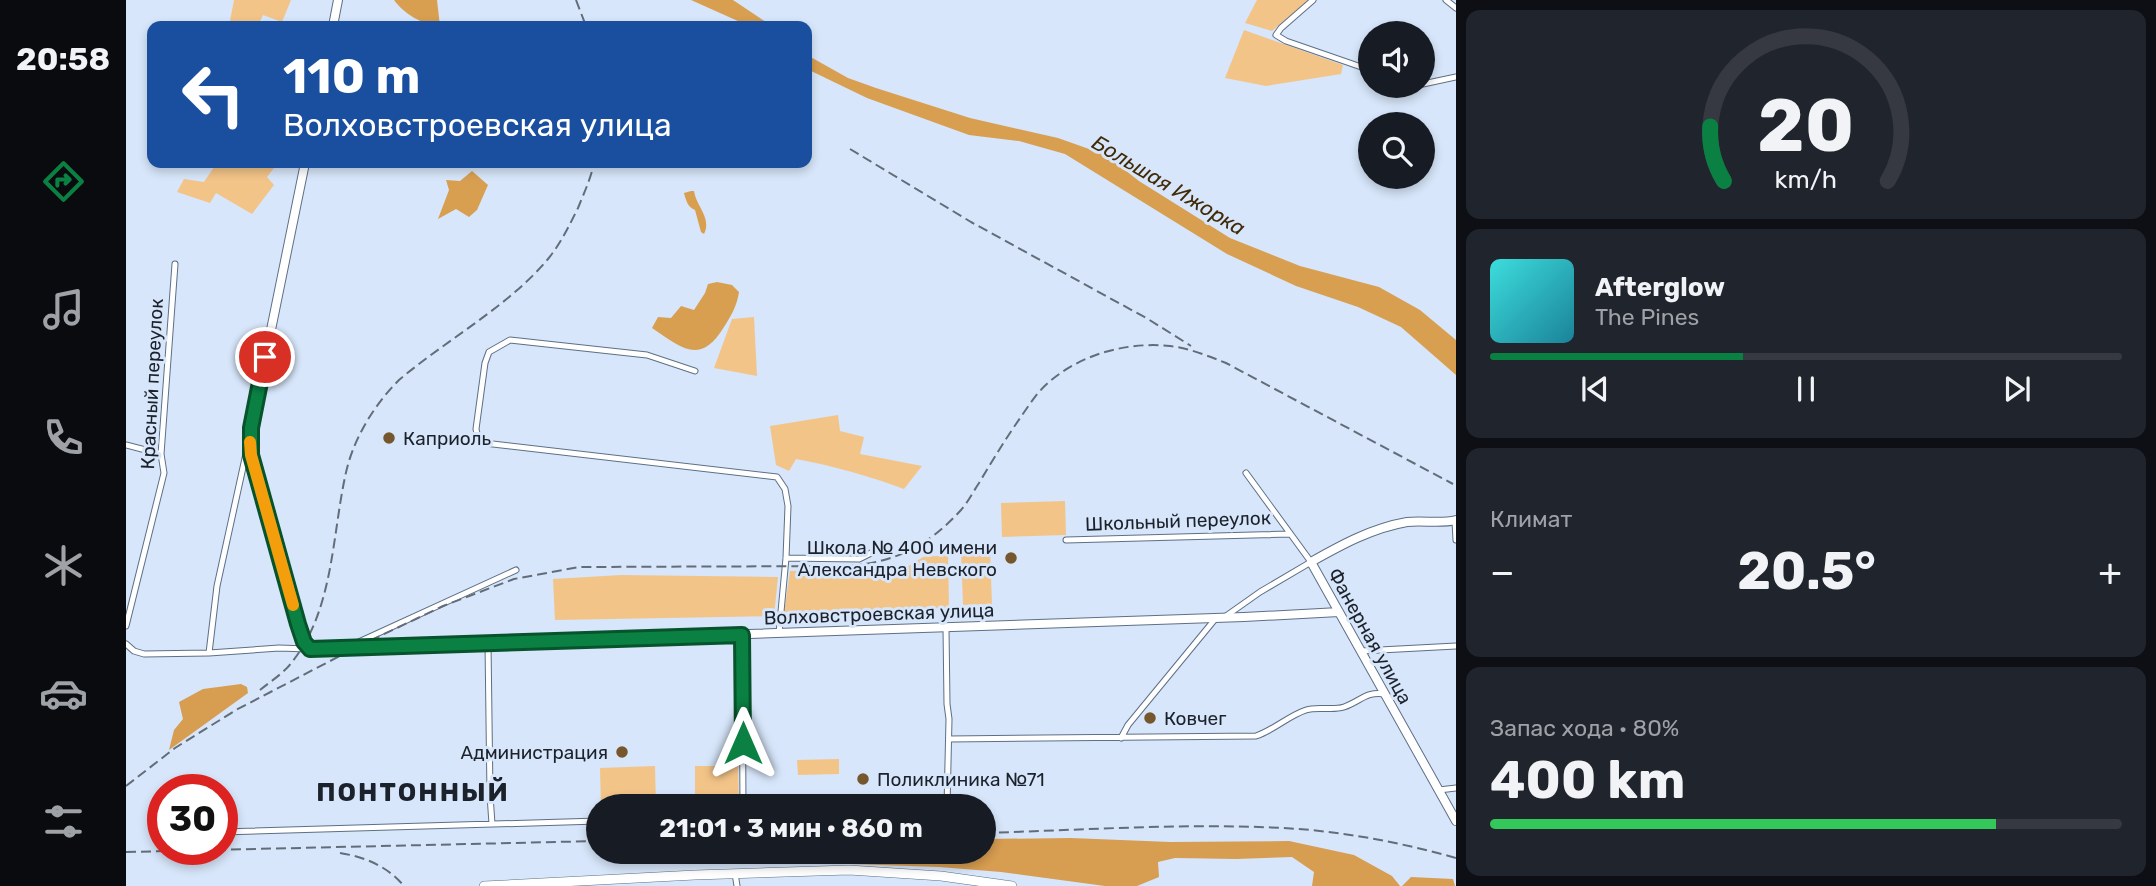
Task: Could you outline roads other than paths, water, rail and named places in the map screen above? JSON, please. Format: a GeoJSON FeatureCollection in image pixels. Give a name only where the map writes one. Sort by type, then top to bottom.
{"type":"FeatureCollection","features":[{"type":"Feature","properties":{"kind":"main road"},"geometry":{"type":"LineString","coordinates":[[484,886],[735,873],[876,870],[1012,886]]}},
{"type":"Feature","properties":{"kind":"street"},"geometry":{"type":"LineString","coordinates":[[334,21],[338,0]]}},
{"type":"Feature","properties":{"kind":"street"},"geometry":{"type":"LineString","coordinates":[[1313,0],[1281,27],[1276,35],[1358,67]]}},
{"type":"Feature","properties":{"kind":"street"},"geometry":{"type":"LineString","coordinates":[[1446,0],[1456,8]]}},
{"type":"Feature","properties":{"kind":"street"},"geometry":{"type":"LineString","coordinates":[[1435,81],[1456,77]]}},
{"type":"Feature","properties":{"kind":"street"},"geometry":{"type":"LineString","coordinates":[[209,653],[217,586],[304,168]]}},
{"type":"Feature","properties":{"kind":"street","name":"Красный переулок"},"geometry":{"type":"LineString","coordinates":[[126,626],[164,473],[161,454],[175,264]]}},
{"type":"Feature","properties":{"kind":"street"},"geometry":{"type":"LineString","coordinates":[[695,371],[647,355],[510,340],[489,352],[485,363],[476,429],[478,438],[484,443],[777,477],[786,489],[788,506],[779,633]]}},
{"type":"Feature","properties":{"kind":"street"},"geometry":{"type":"LineString","coordinates":[[251,428],[251,455],[298,624],[304,642],[310,649]]}},
{"type":"Feature","properties":{"kind":"street"},"geometry":{"type":"LineString","coordinates":[[126,445],[161,454]]}},
{"type":"Feature","properties":{"kind":"street","name":"Фанерная улица"},"geometry":{"type":"LineString","coordinates":[[1246,473],[1311,562],[1455,817]]}},
{"type":"Feature","properties":{"kind":"street"},"geometry":{"type":"LineString","coordinates":[[1121,738],[1136,714],[1220,618],[1260,592],[1352,540],[1394,525],[1422,520],[1455,521],[1456,540]]}},
{"type":"Feature","properties":{"kind":"street","name":"Школьный переулок"},"geometry":{"type":"LineString","coordinates":[[1066,540],[1290,534]]}},
{"type":"Feature","properties":{"kind":"street"},"geometry":{"type":"LineString","coordinates":[[786,558],[859,559],[871,553]]}},
{"type":"Feature","properties":{"kind":"street"},"geometry":{"type":"LineString","coordinates":[[345,648],[516,570]]}},
{"type":"Feature","properties":{"kind":"street","name":"Волховстроевская улица"},"geometry":{"type":"LineString","coordinates":[[127,645],[144,654],[209,653],[279,648],[742,635],[1339,612]]}},
{"type":"Feature","properties":{"kind":"street"},"geometry":{"type":"LineString","coordinates":[[946,628],[949,739],[947,794]]}},
{"type":"Feature","properties":{"kind":"street"},"geometry":{"type":"LineString","coordinates":[[742,635],[743,794]]}},
{"type":"Feature","properties":{"kind":"street"},"geometry":{"type":"LineString","coordinates":[[488,643],[492,824]]}},
{"type":"Feature","properties":{"kind":"street"},"geometry":{"type":"LineString","coordinates":[[1361,651],[1456,646]]}},
{"type":"Feature","properties":{"kind":"street"},"geometry":{"type":"LineString","coordinates":[[949,739],[1256,736],[1268,732],[1304,710],[1336,709],[1374,692],[1385,694]]}},
{"type":"Feature","properties":{"kind":"street"},"geometry":{"type":"LineString","coordinates":[[1439,790],[1456,789]]}},
{"type":"Feature","properties":{"kind":"street"},"geometry":{"type":"LineString","coordinates":[[238,832],[586,821]]}},
{"type":"Feature","properties":{"kind":"street"},"geometry":{"type":"LineString","coordinates":[[735,873],[737,886]]}},
{"type":"Feature","properties":{"kind":"railway"},"geometry":{"type":"LineString","coordinates":[[576,0],[584,21]]}},
{"type":"Feature","properties":{"kind":"railway"},"geometry":{"type":"LineString","coordinates":[[850,149],[971,222],[1148,319],[1191,346]]}},
{"type":"Feature","properties":{"kind":"railway"},"geometry":{"type":"LineString","coordinates":[[260,690],[292,662],[306,642],[316,620],[329,573],[348,464],[358,437],[372,413],[399,380],[515,292],[548,259],[578,208],[593,168]]}},
{"type":"Feature","properties":{"kind":"railway"},"geometry":{"type":"LineString","coordinates":[[126,786],[175,748],[236,710],[443,606],[514,579],[579,567],[850,566],[898,556],[924,542],[949,523],[964,507],[1006,438],[1038,393],[1051,380],[1081,361],[1116,349],[1170,346],[1191,350],[1226,363],[1453,484]]}},
{"type":"Feature","properties":{"kind":"railway"},"geometry":{"type":"LineString","coordinates":[[996,833],[1171,827],[1283,828],[1370,838],[1456,858]]}},
{"type":"Feature","properties":{"kind":"railway"},"geometry":{"type":"LineString","coordinates":[[126,852],[586,841]]}},
{"type":"Feature","properties":{"kind":"railway"},"geometry":{"type":"LineString","coordinates":[[340,853],[375,863],[404,886]]}},
{"type":"Feature","properties":{"kind":"place","name":"Каприоль"},"geometry":{"type":"Point","coordinates":[389,438]}},
{"type":"Feature","properties":{"kind":"place","name":"Школа № 400 имени Александра Невского"},"geometry":{"type":"Point","coordinates":[1011,558]}},
{"type":"Feature","properties":{"kind":"place","name":"Ковчег"},"geometry":{"type":"Point","coordinates":[1150,718]}},
{"type":"Feature","properties":{"kind":"place","name":"Администрация"},"geometry":{"type":"Point","coordinates":[622,752]}},
{"type":"Feature","properties":{"kind":"place","name":"Поликлиника №71"},"geometry":{"type":"Point","coordinates":[863,779]}},
{"type":"Feature","properties":{"kind":"district","name":"ПОНТОННЫЙ"},"geometry":{"type":"Point","coordinates":[413,792]}},
{"type":"Feature","properties":{"kind":"water label","name":"Большая Ижорка"},"geometry":{"type":"Point","coordinates":[1169,185]}}]}
